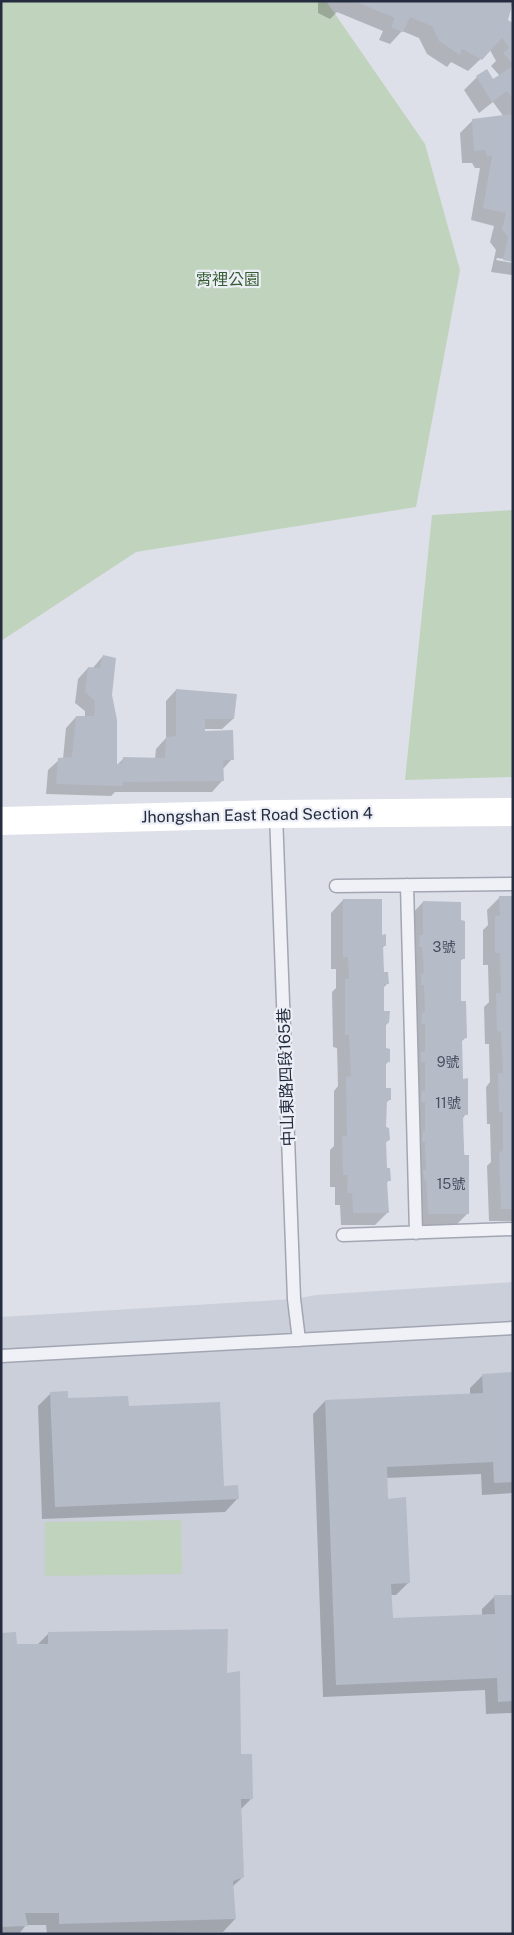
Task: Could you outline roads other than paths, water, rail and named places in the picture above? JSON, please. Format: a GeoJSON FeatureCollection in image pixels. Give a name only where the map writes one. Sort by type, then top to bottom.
{"type":"FeatureCollection","features":[{"type":"Feature","properties":{"kind":"main road","name":"Jhongshan East Road Section 4"},"geometry":{"type":"LineString","coordinates":[[1,821],[276,814],[513,812]]}},
{"type":"Feature","properties":{"kind":"lane","name":"中山東路四段165巷"},"geometry":{"type":"LineString","coordinates":[[276,814],[294,1298],[299,1340]]}},
{"type":"Feature","properties":{"kind":"lane"},"geometry":{"type":"LineString","coordinates":[[336,886],[513,884]]}},
{"type":"Feature","properties":{"kind":"lane"},"geometry":{"type":"LineString","coordinates":[[406,885],[416,1233]]}},
{"type":"Feature","properties":{"kind":"lane"},"geometry":{"type":"LineString","coordinates":[[343,1235],[513,1229]]}},
{"type":"Feature","properties":{"kind":"lane"},"geometry":{"type":"LineString","coordinates":[[1,1356],[513,1328]]}},
{"type":"Feature","properties":{"kind":"park label","name":"霄裡公園"},"geometry":{"type":"Point","coordinates":[228,279]}}]}
